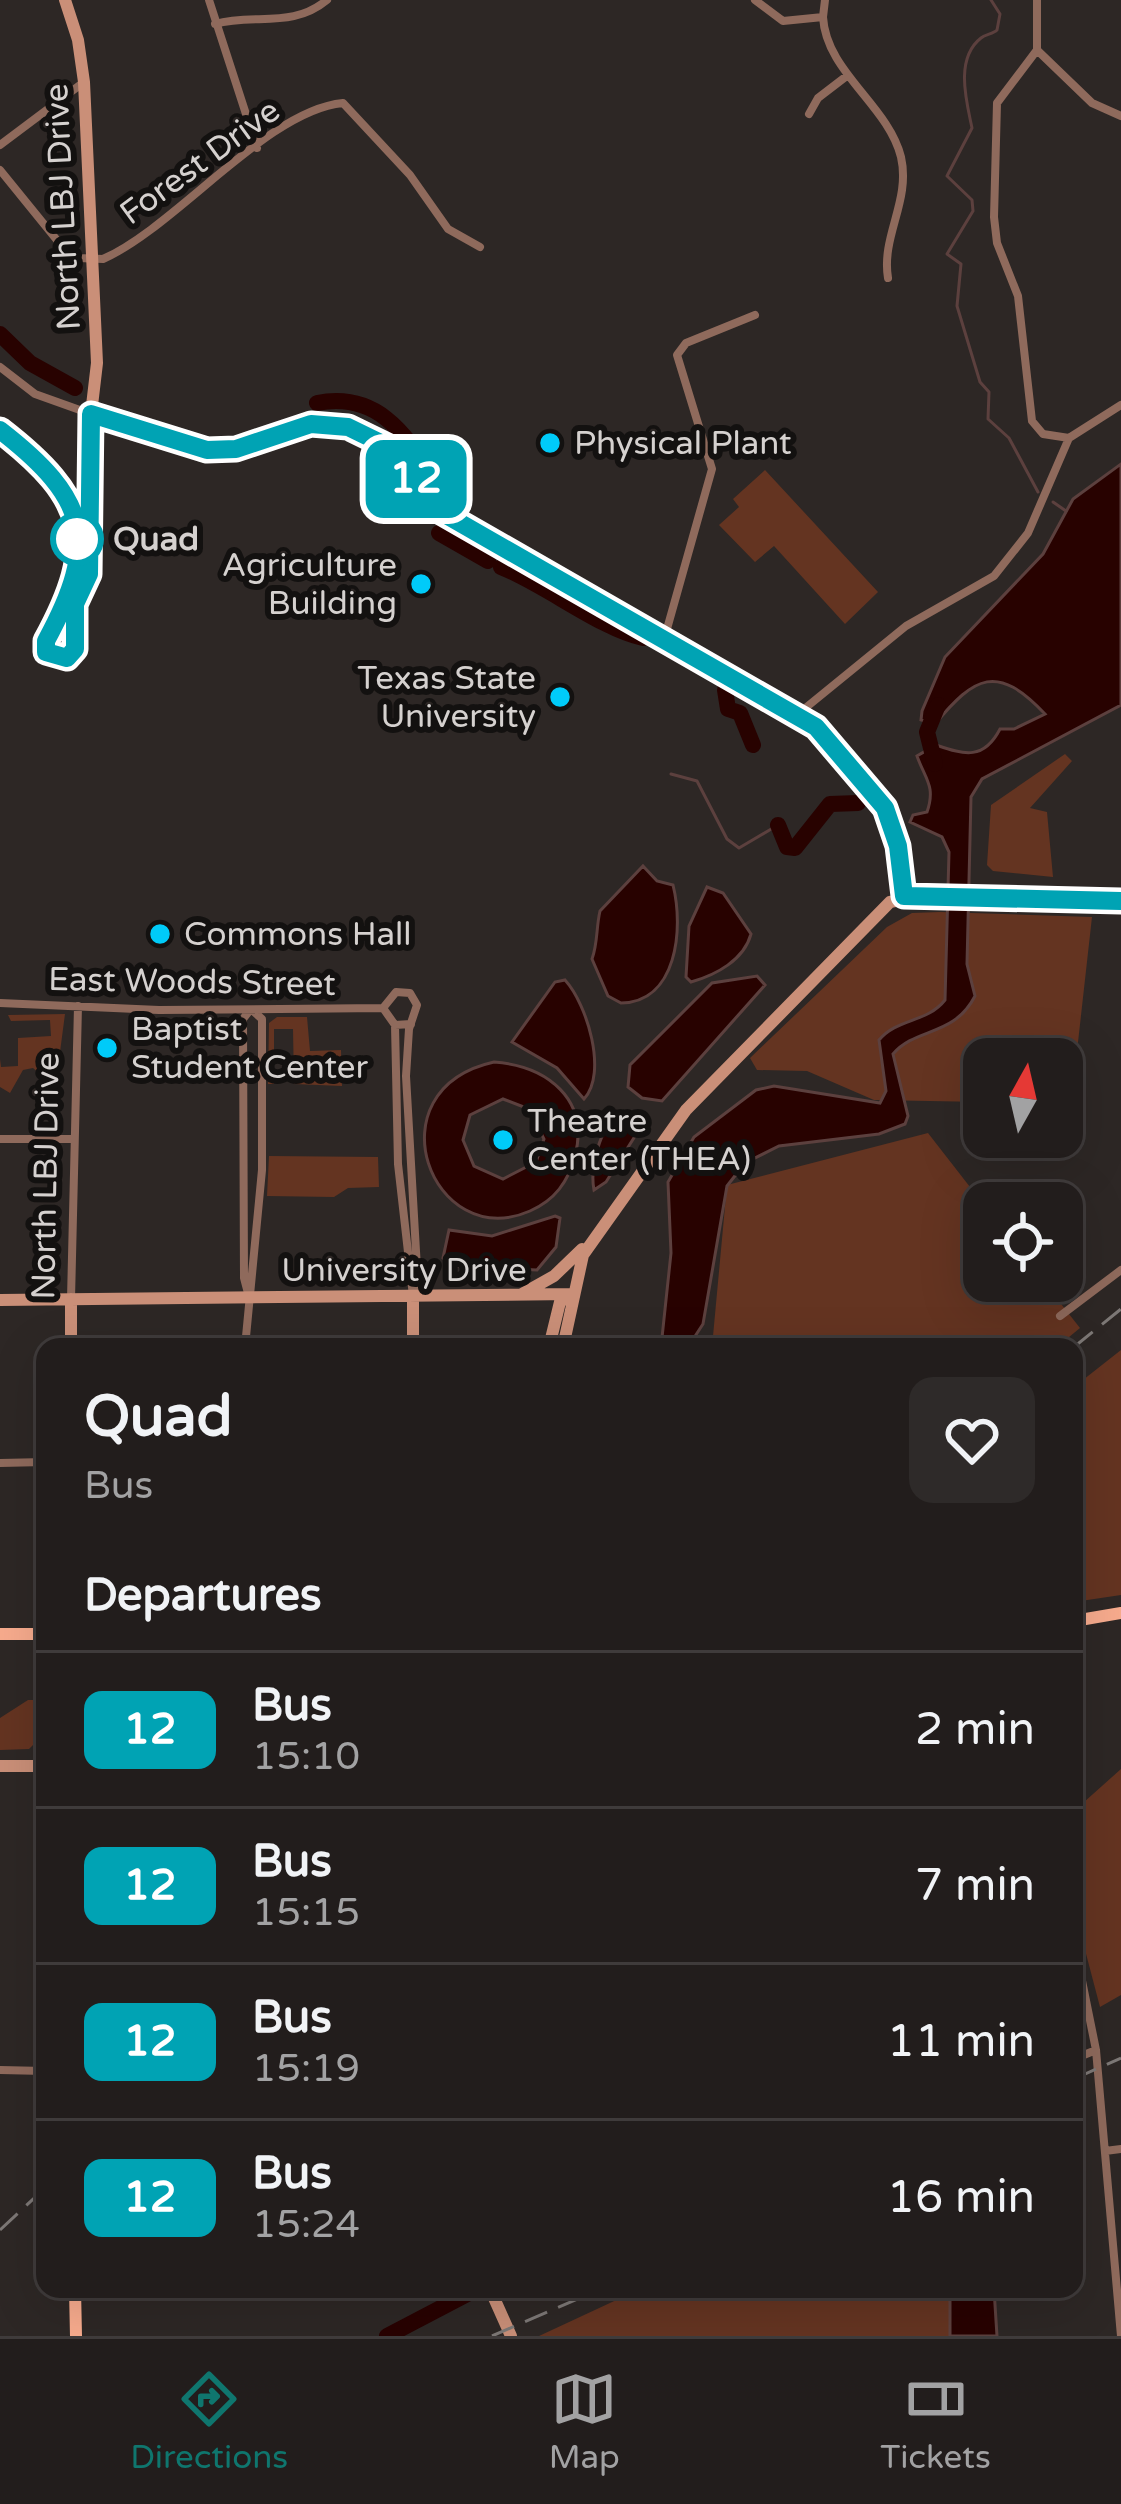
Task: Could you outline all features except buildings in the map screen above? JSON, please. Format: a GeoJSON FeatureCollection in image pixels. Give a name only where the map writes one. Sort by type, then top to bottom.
{"type":"FeatureCollection","features":[{"type":"Feature","properties":{"kind":"main road"},"geometry":{"type":"LineString","coordinates":[[1083,1619],[1121,1612]]}},
{"type":"Feature","properties":{"kind":"main road"},"geometry":{"type":"LineString","coordinates":[[0,1634],[36,1634]]}},
{"type":"Feature","properties":{"kind":"main road"},"geometry":{"type":"LineString","coordinates":[[75,2298],[76,2336]]}},
{"type":"Feature","properties":{"kind":"street","name":"North LBJ Drive"},"geometry":{"type":"LineString","coordinates":[[64,0],[79,40],[84,82],[98,363],[91,414]]}},
{"type":"Feature","properties":{"kind":"street"},"geometry":{"type":"LineString","coordinates":[[208,0],[256,148]]}},
{"type":"Feature","properties":{"kind":"street"},"geometry":{"type":"LineString","coordinates":[[215,24],[242,17],[287,21],[310,14],[327,0]]}},
{"type":"Feature","properties":{"kind":"street"},"geometry":{"type":"LineString","coordinates":[[755,0],[783,21],[823,17]]}},
{"type":"Feature","properties":{"kind":"street"},"geometry":{"type":"LineString","coordinates":[[825,0],[826,38],[896,142],[901,160],[903,203],[887,253],[888,278]]}},
{"type":"Feature","properties":{"kind":"street"},"geometry":{"type":"LineString","coordinates":[[1037,0],[1037,50],[997,103],[994,218],[997,243],[1018,296],[1032,421],[1043,434],[1069,438]]}},
{"type":"Feature","properties":{"kind":"street"},"geometry":{"type":"LineString","coordinates":[[1037,50],[1091,103],[1121,116]]}},
{"type":"Feature","properties":{"kind":"street"},"geometry":{"type":"LineString","coordinates":[[809,114],[818,98],[848,75]]}},
{"type":"Feature","properties":{"kind":"street"},"geometry":{"type":"LineString","coordinates":[[0,145],[84,82]]}},
{"type":"Feature","properties":{"kind":"street","name":"Forest Drive"},"geometry":{"type":"LineString","coordinates":[[91,259],[108,257],[130,243],[316,109],[343,103],[410,175],[448,229],[480,247]]}},
{"type":"Feature","properties":{"kind":"street"},"geometry":{"type":"LineString","coordinates":[[0,170],[65,250],[91,259]]}},
{"type":"Feature","properties":{"kind":"street"},"geometry":{"type":"LineString","coordinates":[[665,636],[712,464],[677,355],[686,343],[754,316]]}},
{"type":"Feature","properties":{"kind":"street"},"geometry":{"type":"LineString","coordinates":[[0,367],[46,399],[216,451],[311,424],[368,434],[404,460],[434,508],[799,714],[836,746],[880,797],[898,846],[904,896],[1121,901]]}},
{"type":"Feature","properties":{"kind":"street"},"geometry":{"type":"LineString","coordinates":[[799,714],[906,626],[965,597],[1015,554],[1069,438],[1121,405]]}},
{"type":"Feature","properties":{"kind":"street","name":"University Drive"},"geometry":{"type":"LineString","coordinates":[[0,1300],[571,1294],[591,1240],[728,1062],[877,913],[904,896]]}},
{"type":"Feature","properties":{"kind":"street"},"geometry":{"type":"LineString","coordinates":[[413,1296],[418,1286],[408,1159],[411,1024],[418,1011],[410,993],[392,993],[383,1008],[395,1025],[398,1164],[413,1296],[413,1338]]}},
{"type":"Feature","properties":{"kind":"street","name":"East Woods Street"},"geometry":{"type":"LineString","coordinates":[[0,1003],[251,1010],[383,1008]]}},
{"type":"Feature","properties":{"kind":"street","name":"North LBJ Drive"},"geometry":{"type":"LineString","coordinates":[[71,1338],[77,1006]]}},
{"type":"Feature","properties":{"kind":"street"},"geometry":{"type":"LineString","coordinates":[[246,1338],[262,1169],[262,1017],[251,1010],[243,1016],[244,1288],[249,1298]]}},
{"type":"Feature","properties":{"kind":"street"},"geometry":{"type":"LineString","coordinates":[[395,1025],[411,1024]]}},
{"type":"Feature","properties":{"kind":"street"},"geometry":{"type":"LineString","coordinates":[[244,1050],[252,1044],[262,1049]]}},
{"type":"Feature","properties":{"kind":"street"},"geometry":{"type":"LineString","coordinates":[[0,1138],[72,1139]]}},
{"type":"Feature","properties":{"kind":"street"},"geometry":{"type":"LineString","coordinates":[[244,1171],[252,1164],[262,1169]]}},
{"type":"Feature","properties":{"kind":"street"},"geometry":{"type":"LineString","coordinates":[[516,1297],[552,1278],[591,1240]]}},
{"type":"Feature","properties":{"kind":"street"},"geometry":{"type":"LineString","coordinates":[[1060,1316],[1121,1270]]}},
{"type":"Feature","properties":{"kind":"street"},"geometry":{"type":"LineString","coordinates":[[551,1338],[560,1302],[571,1294]]}},
{"type":"Feature","properties":{"kind":"street"},"geometry":{"type":"LineString","coordinates":[[566,1338],[573,1313],[571,1294]]}},
{"type":"Feature","properties":{"kind":"street"},"geometry":{"type":"LineString","coordinates":[[0,1463],[36,1462]]}},
{"type":"Feature","properties":{"kind":"street"},"geometry":{"type":"LineString","coordinates":[[0,1766],[36,1766]]}},
{"type":"Feature","properties":{"kind":"street"},"geometry":{"type":"LineString","coordinates":[[1083,1986],[1096,2050],[1120,2336]]}},
{"type":"Feature","properties":{"kind":"street"},"geometry":{"type":"LineString","coordinates":[[1083,2055],[1096,2050]]}},
{"type":"Feature","properties":{"kind":"street"},"geometry":{"type":"LineString","coordinates":[[0,2070],[36,2071]]}},
{"type":"Feature","properties":{"kind":"street"},"geometry":{"type":"LineString","coordinates":[[1105,2151],[1121,2149]]}},
{"type":"Feature","properties":{"kind":"street"},"geometry":{"type":"LineString","coordinates":[[494,2298],[511,2336]]}},
{"type":"Feature","properties":{"kind":"shaded area"},"geometry":{"type":"Polygon","coordinates":[[[1121,464],[1121,705],[982,779],[971,797],[967,964],[975,996],[957,1019],[893,1054],[908,1116],[905,1124],[879,1134],[779,1146],[745,1163],[727,1186],[703,1324],[694,1338],[662,1338],[671,1253],[668,1182],[694,1137],[756,1090],[774,1086],[880,1103],[886,1091],[879,1040],[945,1000],[949,852],[942,837],[910,822],[913,815],[927,812],[930,796],[917,756],[936,745],[965,753],[980,750],[1000,729],[1014,729],[1045,714],[1000,682],[975,686],[935,724],[921,720],[922,711],[945,657],[1043,554],[1073,499],[1121,464]]]}},
{"type":"Feature","properties":{"kind":"shaded area"},"geometry":{"type":"Polygon","coordinates":[[[765,470],[878,592],[845,624],[774,546],[755,562],[719,525],[739,507],[733,499],[765,470]]]}},
{"type":"Feature","properties":{"kind":"shaded area"},"geometry":{"type":"Polygon","coordinates":[[[1065,754],[1072,761],[1030,808],[1047,812],[1053,877],[993,871],[987,865],[991,805],[1065,754]]]}},
{"type":"Feature","properties":{"kind":"shaded area"},"geometry":{"type":"Polygon","coordinates":[[[643,866],[657,881],[673,885],[676,941],[665,977],[654,990],[621,1003],[608,996],[592,959],[600,911],[643,866]]]}},
{"type":"Feature","properties":{"kind":"shaded area"},"geometry":{"type":"Polygon","coordinates":[[[707,887],[723,893],[751,934],[728,965],[691,982],[686,977],[689,926],[707,887]]]}},
{"type":"Feature","properties":{"kind":"shaded area"},"geometry":{"type":"Polygon","coordinates":[[[912,913],[1092,917],[1078,1038],[963,1038],[963,1102],[874,1100],[807,1071],[757,1070],[750,1058],[887,927],[912,913]]]}},
{"type":"Feature","properties":{"kind":"shaded area"},"geometry":{"type":"Polygon","coordinates":[[[757,976],[765,985],[662,1101],[642,1098],[628,1087],[630,1065],[712,983],[757,976]]]}},
{"type":"Feature","properties":{"kind":"shaded area"},"geometry":{"type":"Polygon","coordinates":[[[565,980],[581,1005],[592,1039],[594,1073],[584,1099],[557,1068],[512,1042],[555,982],[565,980]]]}},
{"type":"Feature","properties":{"kind":"shaded area"},"geometry":{"type":"Polygon","coordinates":[[[65,1014],[60,1052],[53,1052],[52,1073],[61,1076],[44,1107],[40,1104],[48,1081],[33,1068],[23,1070],[10,1093],[0,1087],[0,1059],[1,1067],[18,1066],[18,1038],[51,1036],[50,1020],[11,1021],[8,1015],[65,1014]]]}},
{"type":"Feature","properties":{"kind":"shaded area"},"geometry":{"type":"Polygon","coordinates":[[[277,1017],[307,1017],[310,1051],[341,1050],[342,1086],[294,1084],[293,1029],[274,1029],[274,1084],[268,1084],[269,1023],[277,1017]]]}},
{"type":"Feature","properties":{"kind":"shaded area"},"geometry":{"type":"Polygon","coordinates":[[[494,1062],[513,1065],[547,1078],[570,1102],[578,1136],[575,1156],[569,1174],[547,1201],[530,1211],[495,1218],[465,1210],[443,1190],[428,1163],[425,1133],[433,1103],[456,1078],[494,1062]],[[503,1099],[470,1115],[463,1140],[474,1166],[503,1179],[536,1162],[544,1139],[529,1109],[503,1099]]]}},
{"type":"Feature","properties":{"kind":"shaded area"},"geometry":{"type":"Polygon","coordinates":[[[619,1117],[627,1118],[637,1133],[606,1182],[594,1190],[598,1149],[606,1129],[619,1117]]]}},
{"type":"Feature","properties":{"kind":"shaded area"},"geometry":{"type":"Polygon","coordinates":[[[928,1133],[966,1182],[963,1302],[1060,1302],[1080,1328],[1068,1338],[713,1338],[727,1185],[928,1133]]]}},
{"type":"Feature","properties":{"kind":"shaded area"},"geometry":{"type":"Polygon","coordinates":[[[269,1156],[378,1157],[379,1187],[348,1188],[334,1197],[267,1196],[269,1156]]]}},
{"type":"Feature","properties":{"kind":"shaded area"},"geometry":{"type":"Polygon","coordinates":[[[560,1218],[556,1247],[537,1270],[451,1266],[443,1258],[449,1230],[492,1236],[560,1218]]]}},
{"type":"Feature","properties":{"kind":"shaded area"},"geometry":{"type":"Polygon","coordinates":[[[1121,1350],[1121,1595],[1083,1601],[1083,1380],[1121,1350]]]}},
{"type":"Feature","properties":{"kind":"shaded area"},"geometry":{"type":"Polygon","coordinates":[[[36,1700],[36,1742],[29,1749],[0,1750],[0,1718],[36,1700]]]}},
{"type":"Feature","properties":{"kind":"shaded area"},"geometry":{"type":"Polygon","coordinates":[[[1121,1769],[1121,1995],[1100,2007],[1083,1942],[1083,1803],[1121,1769]]]}},
{"type":"Feature","properties":{"kind":"shaded area"},"geometry":{"type":"Polygon","coordinates":[[[621,2298],[964,2298],[961,2336],[539,2336],[621,2298]]]}},
{"type":"Feature","properties":{"kind":"shaded area"},"geometry":{"type":"Polygon","coordinates":[[[950,2298],[995,2298],[997,2336],[950,2336],[950,2298]]]}},
{"type":"Feature","properties":{"kind":"waterway"},"geometry":{"type":"LineString","coordinates":[[991,0],[1000,14],[997,30],[981,38],[968,57],[964,82],[972,128],[947,176],[972,200],[973,211],[947,254],[961,264],[957,306],[980,382],[989,392],[988,419],[1009,438],[1038,492]]}},
{"type":"Feature","properties":{"kind":"waterway"},"geometry":{"type":"LineString","coordinates":[[0,334],[30,363],[75,388]]}},
{"type":"Feature","properties":{"kind":"waterway"},"geometry":{"type":"LineString","coordinates":[[317,403],[342,401],[381,415],[411,445],[451,501]]}},
{"type":"Feature","properties":{"kind":"waterway"},"geometry":{"type":"LineString","coordinates":[[1053,502],[1066,511]]}},
{"type":"Feature","properties":{"kind":"waterway"},"geometry":{"type":"LineString","coordinates":[[439,533],[488,561]]}},
{"type":"Feature","properties":{"kind":"waterway"},"geometry":{"type":"LineString","coordinates":[[501,567],[609,626],[643,638]]}},
{"type":"Feature","properties":{"kind":"waterway"},"geometry":{"type":"LineString","coordinates":[[725,690],[728,709],[740,713],[753,745]]}},
{"type":"Feature","properties":{"kind":"waterway"},"geometry":{"type":"LineString","coordinates":[[935,764],[927,732],[938,705]]}},
{"type":"Feature","properties":{"kind":"waterway"},"geometry":{"type":"LineString","coordinates":[[671,774],[697,781],[727,839],[739,848],[778,825]]}},
{"type":"Feature","properties":{"kind":"waterway"},"geometry":{"type":"LineString","coordinates":[[778,825],[787,847],[795,848],[830,804],[858,803]]}},
{"type":"Feature","properties":{"kind":"waterway"},"geometry":{"type":"LineString","coordinates":[[387,2336],[460,2298]]}},
{"type":"Feature","properties":{"kind":"railway"},"geometry":{"type":"LineString","coordinates":[[1083,1340],[1121,1309]]}},
{"type":"Feature","properties":{"kind":"railway"},"geometry":{"type":"LineString","coordinates":[[1083,2075],[1121,2058]]}},
{"type":"Feature","properties":{"kind":"railway"},"geometry":{"type":"LineString","coordinates":[[0,2230],[36,2196]]}},
{"type":"Feature","properties":{"kind":"railway"},"geometry":{"type":"LineString","coordinates":[[492,2336],[580,2298]]}},
{"type":"Feature","properties":{"kind":"bus line","name":"12"},"geometry":{"type":"LineString","coordinates":[[0,430],[52,474],[77,518],[76,584],[46,641],[46,652],[55,657],[73,654],[75,604],[86,589],[89,574],[91,414],[216,451],[246,446],[295,426],[348,427],[368,434],[404,460],[434,508],[771,697],[816,727],[870,784],[885,808],[898,846],[904,896],[1121,901]]}},
{"type":"Feature","properties":{"kind":"place","name":"Physical Plant"},"geometry":{"type":"Point","coordinates":[550,443]}},
{"type":"Feature","properties":{"kind":"place","name":"Quad"},"geometry":{"type":"Point","coordinates":[77,539]}},
{"type":"Feature","properties":{"kind":"place","name":"Agriculture Building"},"geometry":{"type":"Point","coordinates":[421,584]}},
{"type":"Feature","properties":{"kind":"place","name":"Texas State University"},"geometry":{"type":"Point","coordinates":[560,697]}},
{"type":"Feature","properties":{"kind":"place","name":"Commons Hall"},"geometry":{"type":"Point","coordinates":[160,934]}},
{"type":"Feature","properties":{"kind":"place","name":"Baptist Student Center"},"geometry":{"type":"Point","coordinates":[107,1048]}},
{"type":"Feature","properties":{"kind":"place","name":"Theatre Center (THEA)"},"geometry":{"type":"Point","coordinates":[503,1140]}}]}
